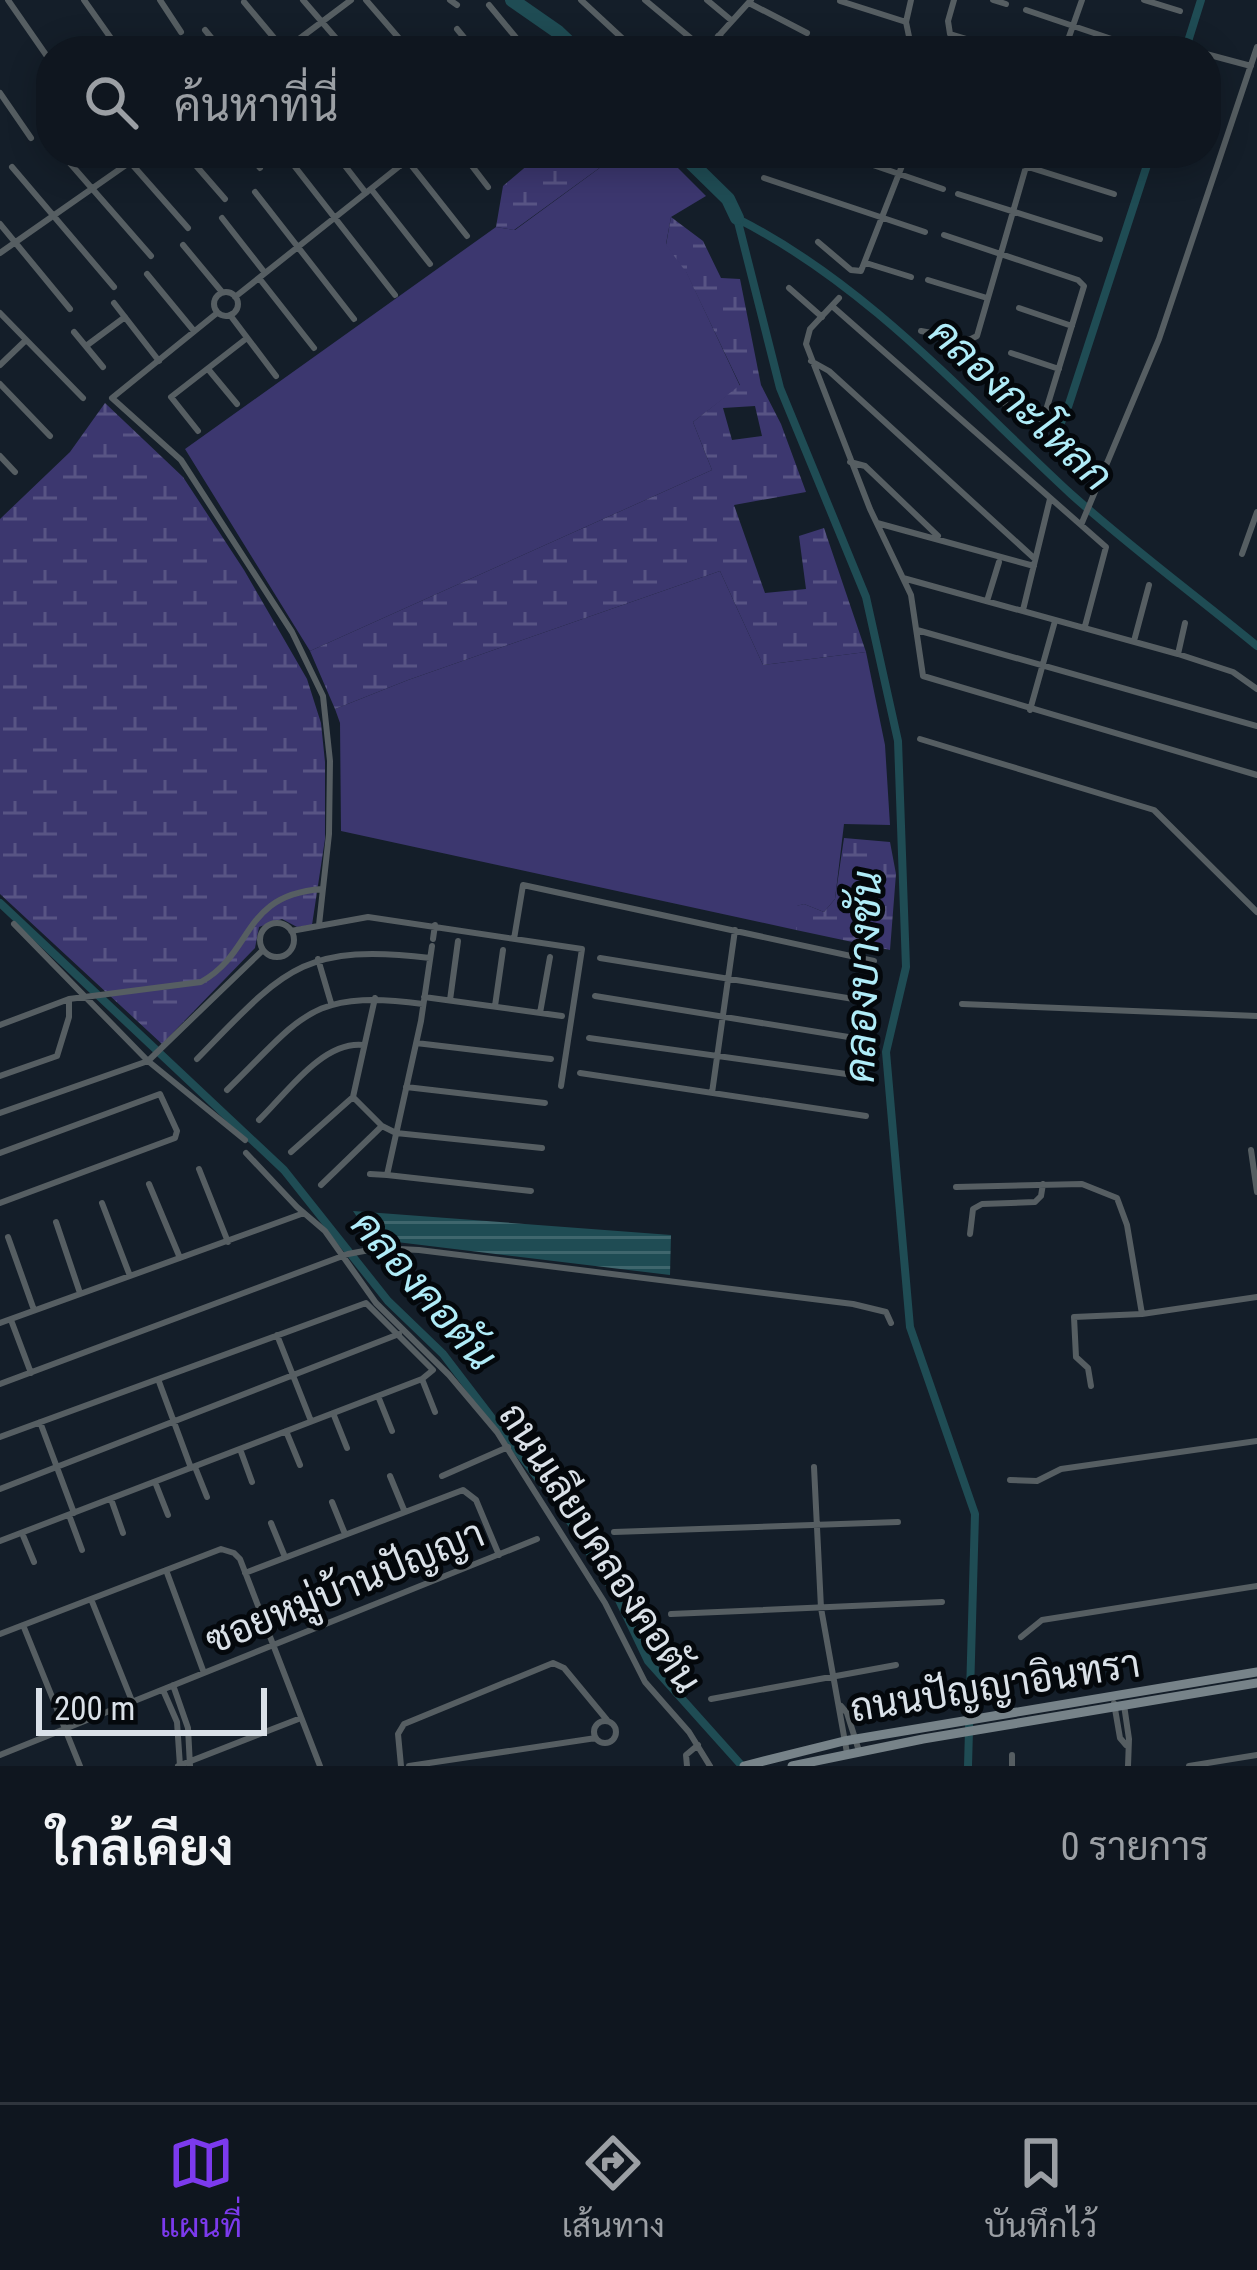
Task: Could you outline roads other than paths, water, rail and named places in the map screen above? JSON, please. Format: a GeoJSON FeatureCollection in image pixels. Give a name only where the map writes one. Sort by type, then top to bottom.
{"type":"FeatureCollection","features":[{"type":"Feature","properties":{"kind":"main road","name":"ถนนปัญญาอินทรา"},"geometry":{"type":"LineString","coordinates":[[1119,1702],[1257,1672]]}},
{"type":"Feature","properties":{"kind":"main road","name":"ถนนปัญญาอินทรา"},"geometry":{"type":"LineString","coordinates":[[744,1766],[1119,1702],[1257,1684]]}},
{"type":"Feature","properties":{"kind":"main road","name":"ถนนปัญญาอินทรา"},"geometry":{"type":"LineString","coordinates":[[792,1766],[851,1746]]}},
{"type":"Feature","properties":{"kind":"street"},"geometry":{"type":"LineString","coordinates":[[8,0],[36,40]]}},
{"type":"Feature","properties":{"kind":"street"},"geometry":{"type":"LineString","coordinates":[[83,0],[109,36]]}},
{"type":"Feature","properties":{"kind":"street"},"geometry":{"type":"LineString","coordinates":[[160,0],[182,32]]}},
{"type":"Feature","properties":{"kind":"street"},"geometry":{"type":"LineString","coordinates":[[303,0],[334,36]]}},
{"type":"Feature","properties":{"kind":"street"},"geometry":{"type":"LineString","coordinates":[[304,36],[351,0]]}},
{"type":"Feature","properties":{"kind":"street"},"geometry":{"type":"LineString","coordinates":[[366,0],[397,36]]}},
{"type":"Feature","properties":{"kind":"street"},"geometry":{"type":"LineString","coordinates":[[581,0],[620,36]]}},
{"type":"Feature","properties":{"kind":"street"},"geometry":{"type":"LineString","coordinates":[[645,0],[687,36]]}},
{"type":"Feature","properties":{"kind":"street"},"geometry":{"type":"LineString","coordinates":[[707,0],[731,20]]}},
{"type":"Feature","properties":{"kind":"street"},"geometry":{"type":"LineString","coordinates":[[909,36],[906,22],[911,0]]}},
{"type":"Feature","properties":{"kind":"street"},"geometry":{"type":"LineString","coordinates":[[954,0],[948,21],[950,34],[956,36]]}},
{"type":"Feature","properties":{"kind":"street"},"geometry":{"type":"LineString","coordinates":[[993,0],[1006,4]]}},
{"type":"Feature","properties":{"kind":"street"},"geometry":{"type":"LineString","coordinates":[[1069,36],[1082,0]]}},
{"type":"Feature","properties":{"kind":"street"},"geometry":{"type":"LineString","coordinates":[[1144,0],[1180,11]]}},
{"type":"Feature","properties":{"kind":"street"},"geometry":{"type":"LineString","coordinates":[[718,36],[750,1],[807,33]]}},
{"type":"Feature","properties":{"kind":"street"},"geometry":{"type":"LineString","coordinates":[[244,2],[272,36]]}},
{"type":"Feature","properties":{"kind":"street"},"geometry":{"type":"LineString","coordinates":[[840,2],[906,22]]}},
{"type":"Feature","properties":{"kind":"street"},"geometry":{"type":"LineString","coordinates":[[489,5],[514,36]]}},
{"type":"Feature","properties":{"kind":"street"},"geometry":{"type":"LineString","coordinates":[[1026,10],[1103,36]]}},
{"type":"Feature","properties":{"kind":"street"},"geometry":{"type":"LineString","coordinates":[[457,28],[463,36]]}},
{"type":"Feature","properties":{"kind":"street"},"geometry":{"type":"LineString","coordinates":[[205,30],[210,36]]}},
{"type":"Feature","properties":{"kind":"street"},"geometry":{"type":"LineString","coordinates":[[1221,155],[1257,47]]}},
{"type":"Feature","properties":{"kind":"street"},"geometry":{"type":"LineString","coordinates":[[1221,58],[1251,66]]}},
{"type":"Feature","properties":{"kind":"street"},"geometry":{"type":"LineString","coordinates":[[0,94],[32,138]]}},
{"type":"Feature","properties":{"kind":"street"},"geometry":{"type":"LineString","coordinates":[[12,167],[115,287]]}},
{"type":"Feature","properties":{"kind":"street"},"geometry":{"type":"LineString","coordinates":[[74,168],[152,256]]}},
{"type":"Feature","properties":{"kind":"street"},"geometry":{"type":"LineString","coordinates":[[0,253],[123,168]]}},
{"type":"Feature","properties":{"kind":"street"},"geometry":{"type":"LineString","coordinates":[[134,168],[188,228]]}},
{"type":"Feature","properties":{"kind":"street"},"geometry":{"type":"LineString","coordinates":[[198,168],[225,199]]}},
{"type":"Feature","properties":{"kind":"street"},"geometry":{"type":"LineString","coordinates":[[296,168],[395,295]]}},
{"type":"Feature","properties":{"kind":"street"},"geometry":{"type":"LineString","coordinates":[[347,168],[430,264]]}},
{"type":"Feature","properties":{"kind":"street"},"geometry":{"type":"LineString","coordinates":[[236,297],[398,168]]}},
{"type":"Feature","properties":{"kind":"street"},"geometry":{"type":"LineString","coordinates":[[408,168],[467,236]]}},
{"type":"Feature","properties":{"kind":"street"},"geometry":{"type":"LineString","coordinates":[[473,168],[488,187]]}},
{"type":"Feature","properties":{"kind":"street"},"geometry":{"type":"LineString","coordinates":[[882,168],[943,189]]}},
{"type":"Feature","properties":{"kind":"street"},"geometry":{"type":"LineString","coordinates":[[818,242],[854,272],[866,263],[902,168]]}},
{"type":"Feature","properties":{"kind":"street"},"geometry":{"type":"LineString","coordinates":[[921,331],[974,339],[984,324],[998,254],[1025,168]]}},
{"type":"Feature","properties":{"kind":"street"},"geometry":{"type":"LineString","coordinates":[[1032,168],[1114,194]]}},
{"type":"Feature","properties":{"kind":"street"},"geometry":{"type":"LineString","coordinates":[[1082,522],[1159,339],[1217,168]]}},
{"type":"Feature","properties":{"kind":"street"},"geometry":{"type":"LineString","coordinates":[[764,178],[926,232]]}},
{"type":"Feature","properties":{"kind":"street"},"geometry":{"type":"LineString","coordinates":[[255,192],[354,319]]}},
{"type":"Feature","properties":{"kind":"street"},"geometry":{"type":"LineString","coordinates":[[958,194],[1100,238]]}},
{"type":"Feature","properties":{"kind":"street"},"geometry":{"type":"LineString","coordinates":[[222,218],[314,348]]}},
{"type":"Feature","properties":{"kind":"street"},"geometry":{"type":"LineString","coordinates":[[0,224],[70,309]]}},
{"type":"Feature","properties":{"kind":"street"},"geometry":{"type":"LineString","coordinates":[[944,236],[1080,281],[1084,292],[1041,421],[1003,403]]}},
{"type":"Feature","properties":{"kind":"street"},"geometry":{"type":"LineString","coordinates":[[183,245],[223,292],[236,297]]}},
{"type":"Feature","properties":{"kind":"street"},"geometry":{"type":"LineString","coordinates":[[866,263],[911,277]]}},
{"type":"Feature","properties":{"kind":"street"},"geometry":{"type":"LineString","coordinates":[[147,274],[194,332]]}},
{"type":"Feature","properties":{"kind":"street"},"geometry":{"type":"LineString","coordinates":[[928,280],[988,298]]}},
{"type":"Feature","properties":{"kind":"street"},"geometry":{"type":"LineString","coordinates":[[789,288],[821,317]]}},
{"type":"Feature","properties":{"kind":"street"},"geometry":{"type":"LineString","coordinates":[[217,313],[214,301],[223,292]]}},
{"type":"Feature","properties":{"kind":"street"},"geometry":{"type":"LineString","coordinates":[[230,315],[238,307],[236,297]]}},
{"type":"Feature","properties":{"kind":"street"},"geometry":{"type":"LineString","coordinates":[[839,298],[805,338],[850,462],[911,595],[925,680],[1257,775]]}},
{"type":"Feature","properties":{"kind":"street"},"geometry":{"type":"LineString","coordinates":[[114,303],[159,361]]}},
{"type":"Feature","properties":{"kind":"street"},"geometry":{"type":"LineString","coordinates":[[832,307],[1106,547],[1085,626]]}},
{"type":"Feature","properties":{"kind":"street"},"geometry":{"type":"LineString","coordinates":[[1019,308],[1072,326]]}},
{"type":"Feature","properties":{"kind":"street"},"geometry":{"type":"LineString","coordinates":[[0,313],[83,398]]}},
{"type":"Feature","properties":{"kind":"street"},"geometry":{"type":"LineString","coordinates":[[276,376],[230,315],[217,313],[112,398],[179,458],[191,475],[294,635],[326,706],[330,816],[319,925]]}},
{"type":"Feature","properties":{"kind":"street"},"geometry":{"type":"LineString","coordinates":[[86,346],[125,317]]}},
{"type":"Feature","properties":{"kind":"street"},"geometry":{"type":"LineString","coordinates":[[74,332],[103,367]]}},
{"type":"Feature","properties":{"kind":"street"},"geometry":{"type":"LineString","coordinates":[[198,430],[171,397],[247,338]]}},
{"type":"Feature","properties":{"kind":"street"},"geometry":{"type":"LineString","coordinates":[[0,365],[26,340]]}},
{"type":"Feature","properties":{"kind":"street"},"geometry":{"type":"LineString","coordinates":[[1011,353],[1059,369]]}},
{"type":"Feature","properties":{"kind":"street"},"geometry":{"type":"LineString","coordinates":[[811,361],[829,370],[1035,562]]}},
{"type":"Feature","properties":{"kind":"street"},"geometry":{"type":"LineString","coordinates":[[208,368],[237,404]]}},
{"type":"Feature","properties":{"kind":"street"},"geometry":{"type":"LineString","coordinates":[[0,384],[50,436]]}},
{"type":"Feature","properties":{"kind":"street"},"geometry":{"type":"LineString","coordinates":[[0,456],[15,472]]}},
{"type":"Feature","properties":{"kind":"street"},"geometry":{"type":"LineString","coordinates":[[850,462],[865,466],[940,538]]}},
{"type":"Feature","properties":{"kind":"street"},"geometry":{"type":"LineString","coordinates":[[1023,610],[1050,499]]}},
{"type":"Feature","properties":{"kind":"street"},"geometry":{"type":"LineString","coordinates":[[1242,554],[1257,512]]}},
{"type":"Feature","properties":{"kind":"street"},"geometry":{"type":"LineString","coordinates":[[877,523],[1035,562]]}},
{"type":"Feature","properties":{"kind":"street"},"geometry":{"type":"LineString","coordinates":[[987,601],[999,562]]}},
{"type":"Feature","properties":{"kind":"street"},"geometry":{"type":"LineString","coordinates":[[903,578],[1178,654],[1234,672],[1257,689]]}},
{"type":"Feature","properties":{"kind":"street"},"geometry":{"type":"LineString","coordinates":[[1134,641],[1149,585]]}},
{"type":"Feature","properties":{"kind":"street"},"geometry":{"type":"LineString","coordinates":[[1030,710],[1056,620]]}},
{"type":"Feature","properties":{"kind":"street"},"geometry":{"type":"LineString","coordinates":[[1178,654],[1185,622]]}},
{"type":"Feature","properties":{"kind":"street"},"geometry":{"type":"LineString","coordinates":[[917,629],[1257,726]]}},
{"type":"Feature","properties":{"kind":"street"},"geometry":{"type":"LineString","coordinates":[[920,739],[1154,810],[1257,912]]}},
{"type":"Feature","properties":{"kind":"street"},"geometry":{"type":"LineString","coordinates":[[514,939],[524,885],[874,961]]}},
{"type":"Feature","properties":{"kind":"street"},"geometry":{"type":"LineString","coordinates":[[0,1025],[69,999],[201,982],[218,973],[266,908],[303,890],[323,889]]}},
{"type":"Feature","properties":{"kind":"street"},"geometry":{"type":"LineString","coordinates":[[291,932],[368,917],[582,949],[561,1086]]}},
{"type":"Feature","properties":{"kind":"street"},"geometry":{"type":"LineString","coordinates":[[14,924],[150,1059],[244,1140]]}},
{"type":"Feature","properties":{"kind":"street"},"geometry":{"type":"LineString","coordinates":[[285,925],[291,932],[292,945],[283,955],[268,955],[263,950],[260,941],[267,926],[285,925]]}},
{"type":"Feature","properties":{"kind":"street"},"geometry":{"type":"LineString","coordinates":[[387,1174],[416,1043],[435,925]]}},
{"type":"Feature","properties":{"kind":"street"},"geometry":{"type":"LineString","coordinates":[[712,1094],[735,930]]}},
{"type":"Feature","properties":{"kind":"street"},"geometry":{"type":"LineString","coordinates":[[450,1000],[458,941]]}},
{"type":"Feature","properties":{"kind":"street"},"geometry":{"type":"LineString","coordinates":[[0,1113],[150,1059],[263,950]]}},
{"type":"Feature","properties":{"kind":"street"},"geometry":{"type":"LineString","coordinates":[[495,1006],[503,950]]}},
{"type":"Feature","properties":{"kind":"street"},"geometry":{"type":"LineString","coordinates":[[197,1059],[266,989],[318,959],[382,952],[430,958]]}},
{"type":"Feature","properties":{"kind":"street"},"geometry":{"type":"LineString","coordinates":[[540,1012],[550,957]]}},
{"type":"Feature","properties":{"kind":"street"},"geometry":{"type":"LineString","coordinates":[[600,958],[866,1001]]}},
{"type":"Feature","properties":{"kind":"street"},"geometry":{"type":"LineString","coordinates":[[318,959],[332,1004]]}},
{"type":"Feature","properties":{"kind":"street"},"geometry":{"type":"LineString","coordinates":[[595,996],[867,1040]]}},
{"type":"Feature","properties":{"kind":"street"},"geometry":{"type":"LineString","coordinates":[[227,1090],[303,1016],[332,1004],[375,998],[450,1000],[562,1016]]}},
{"type":"Feature","properties":{"kind":"street"},"geometry":{"type":"LineString","coordinates":[[291,1152],[353,1097],[375,998]]}},
{"type":"Feature","properties":{"kind":"street"},"geometry":{"type":"LineString","coordinates":[[0,1076],[57,1056],[69,1017],[69,999]]}},
{"type":"Feature","properties":{"kind":"street"},"geometry":{"type":"LineString","coordinates":[[962,1004],[1254,1013]]}},
{"type":"Feature","properties":{"kind":"street"},"geometry":{"type":"LineString","coordinates":[[589,1037],[868,1077]]}},
{"type":"Feature","properties":{"kind":"street"},"geometry":{"type":"LineString","coordinates":[[416,1043],[551,1059]]}},
{"type":"Feature","properties":{"kind":"street"},"geometry":{"type":"LineString","coordinates":[[259,1120],[328,1054],[343,1046],[363,1045]]}},
{"type":"Feature","properties":{"kind":"street"},"geometry":{"type":"LineString","coordinates":[[580,1073],[866,1116]]}},
{"type":"Feature","properties":{"kind":"street"},"geometry":{"type":"LineString","coordinates":[[406,1087],[545,1103]]}},
{"type":"Feature","properties":{"kind":"street"},"geometry":{"type":"LineString","coordinates":[[0,1153],[160,1094],[177,1131],[175,1138],[0,1203]]}},
{"type":"Feature","properties":{"kind":"street"},"geometry":{"type":"LineString","coordinates":[[353,1097],[382,1126],[396,1133],[542,1148]]}},
{"type":"Feature","properties":{"kind":"street"},"geometry":{"type":"LineString","coordinates":[[321,1185],[382,1126]]}},
{"type":"Feature","properties":{"kind":"street"},"geometry":{"type":"LineString","coordinates":[[1251,1150],[1257,1192]]}},
{"type":"Feature","properties":{"kind":"street","name":"ถนนเลียบคลองคอตัน"},"geometry":{"type":"LineString","coordinates":[[246,1153],[325,1231],[376,1303],[449,1375],[508,1447],[605,1603],[645,1682],[710,1766]]}},
{"type":"Feature","properties":{"kind":"street"},"geometry":{"type":"LineString","coordinates":[[200,1169],[228,1242]]}},
{"type":"Feature","properties":{"kind":"street"},"geometry":{"type":"LineString","coordinates":[[370,1174],[531,1191]]}},
{"type":"Feature","properties":{"kind":"street"},"geometry":{"type":"LineString","coordinates":[[149,1184],[180,1258]]}},
{"type":"Feature","properties":{"kind":"street"},"geometry":{"type":"LineString","coordinates":[[970,1234],[976,1206],[1035,1202],[1043,1184]]}},
{"type":"Feature","properties":{"kind":"street"},"geometry":{"type":"LineString","coordinates":[[956,1187],[1082,1184],[1118,1198],[1142,1314]]}},
{"type":"Feature","properties":{"kind":"street"},"geometry":{"type":"LineString","coordinates":[[102,1203],[130,1276]]}},
{"type":"Feature","properties":{"kind":"street"},"geometry":{"type":"LineString","coordinates":[[0,1323],[304,1213]]}},
{"type":"Feature","properties":{"kind":"street"},"geometry":{"type":"LineString","coordinates":[[56,1222],[80,1293]]}},
{"type":"Feature","properties":{"kind":"street"},"geometry":{"type":"LineString","coordinates":[[8,1237],[34,1310]]}},
{"type":"Feature","properties":{"kind":"street"},"geometry":{"type":"LineString","coordinates":[[0,1384],[360,1251],[419,1250],[801,1296],[886,1312],[891,1323]]}},
{"type":"Feature","properties":{"kind":"street"},"geometry":{"type":"LineString","coordinates":[[1091,1386],[1088,1367],[1076,1358],[1074,1317],[1142,1314],[1257,1297]]}},
{"type":"Feature","properties":{"kind":"street"},"geometry":{"type":"LineString","coordinates":[[0,1436],[366,1303],[432,1369],[422,1379],[0,1541]]}},
{"type":"Feature","properties":{"kind":"street"},"geometry":{"type":"LineString","coordinates":[[10,1319],[31,1373]]}},
{"type":"Feature","properties":{"kind":"street"},"geometry":{"type":"LineString","coordinates":[[0,1489],[399,1334]]}},
{"type":"Feature","properties":{"kind":"street"},"geometry":{"type":"LineString","coordinates":[[277,1335],[310,1421]]}},
{"type":"Feature","properties":{"kind":"street"},"geometry":{"type":"LineString","coordinates":[[158,1379],[207,1497]]}},
{"type":"Feature","properties":{"kind":"street"},"geometry":{"type":"LineString","coordinates":[[422,1379],[435,1412]]}},
{"type":"Feature","properties":{"kind":"street"},"geometry":{"type":"LineString","coordinates":[[378,1396],[392,1431]]}},
{"type":"Feature","properties":{"kind":"street"},"geometry":{"type":"LineString","coordinates":[[333,1413],[347,1448]]}},
{"type":"Feature","properties":{"kind":"street"},"geometry":{"type":"LineString","coordinates":[[40,1422],[82,1550]]}},
{"type":"Feature","properties":{"kind":"street"},"geometry":{"type":"LineString","coordinates":[[286,1431],[300,1465]]}},
{"type":"Feature","properties":{"kind":"street"},"geometry":{"type":"LineString","coordinates":[[1010,1480],[1036,1481],[1061,1469],[1257,1441]]}},
{"type":"Feature","properties":{"kind":"street"},"geometry":{"type":"LineString","coordinates":[[442,1476],[508,1447]]}},
{"type":"Feature","properties":{"kind":"street"},"geometry":{"type":"LineString","coordinates":[[240,1449],[252,1482]]}},
{"type":"Feature","properties":{"kind":"street"},"geometry":{"type":"LineString","coordinates":[[814,1468],[820,1608],[836,1676],[838,1714],[851,1746]]}},
{"type":"Feature","properties":{"kind":"street"},"geometry":{"type":"LineString","coordinates":[[390,1476],[404,1510]]}},
{"type":"Feature","properties":{"kind":"street"},"geometry":{"type":"LineString","coordinates":[[155,1482],[168,1515]]}},
{"type":"Feature","properties":{"kind":"street"},"geometry":{"type":"LineString","coordinates":[[245,1573],[453,1491],[470,1492],[499,1555]]}},
{"type":"Feature","properties":{"kind":"street"},"geometry":{"type":"LineString","coordinates":[[111,1499],[123,1533]]}},
{"type":"Feature","properties":{"kind":"street"},"geometry":{"type":"LineString","coordinates":[[332,1502],[345,1534]]}},
{"type":"Feature","properties":{"kind":"street"},"geometry":{"type":"LineString","coordinates":[[614,1532],[898,1522]]}},
{"type":"Feature","properties":{"kind":"street"},"geometry":{"type":"LineString","coordinates":[[271,1523],[285,1557]]}},
{"type":"Feature","properties":{"kind":"street"},"geometry":{"type":"LineString","coordinates":[[22,1534],[34,1562]]}},
{"type":"Feature","properties":{"kind":"street","name":"ซอยหมู่บ้านปัญญา"},"geometry":{"type":"LineString","coordinates":[[0,1755],[537,1539]]}},
{"type":"Feature","properties":{"kind":"street"},"geometry":{"type":"LineString","coordinates":[[0,1634],[221,1549],[234,1553],[320,1766]]}},
{"type":"Feature","properties":{"kind":"street"},"geometry":{"type":"LineString","coordinates":[[166,1570],[204,1672]]}},
{"type":"Feature","properties":{"kind":"street"},"geometry":{"type":"LineString","coordinates":[[1022,1637],[1042,1620],[1257,1586]]}},
{"type":"Feature","properties":{"kind":"street"},"geometry":{"type":"LineString","coordinates":[[91,1599],[132,1702]]}},
{"type":"Feature","properties":{"kind":"street"},"geometry":{"type":"LineString","coordinates":[[671,1614],[942,1602]]}},
{"type":"Feature","properties":{"kind":"street"},"geometry":{"type":"LineString","coordinates":[[23,1624],[80,1766]]}},
{"type":"Feature","properties":{"kind":"street"},"geometry":{"type":"LineString","coordinates":[[553,1663],[564,1667],[607,1720],[616,1727],[615,1738],[605,1743],[596,1738],[405,1766],[398,1734],[404,1724],[553,1663]]}},
{"type":"Feature","properties":{"kind":"street"},"geometry":{"type":"LineString","coordinates":[[711,1699],[896,1665]]}},
{"type":"Feature","properties":{"kind":"street","name":"ซอยหมู่บ้านปัญญา"},"geometry":{"type":"LineString","coordinates":[[173,1685],[188,1728],[190,1764]]}},
{"type":"Feature","properties":{"kind":"street"},"geometry":{"type":"LineString","coordinates":[[163,1690],[177,1722],[179,1766],[301,1718]]}},
{"type":"Feature","properties":{"kind":"street"},"geometry":{"type":"LineString","coordinates":[[1119,1702],[1129,1739],[1128,1766]]}},
{"type":"Feature","properties":{"kind":"street"},"geometry":{"type":"LineString","coordinates":[[596,1738],[594,1727],[607,1720]]}},
{"type":"Feature","properties":{"kind":"street"},"geometry":{"type":"LineString","coordinates":[[687,1766],[686,1755],[698,1745]]}},
{"type":"Feature","properties":{"kind":"street"},"geometry":{"type":"LineString","coordinates":[[1012,1755],[1012,1766]]}},
{"type":"Feature","properties":{"kind":"street"},"geometry":{"type":"LineString","coordinates":[[1189,1766],[1257,1755]]}},
{"type":"Feature","properties":{"kind":"waterway","name":"คลองบางชัน"},"geometry":{"type":"LineString","coordinates":[[512,0],[562,36]]}},
{"type":"Feature","properties":{"kind":"waterway"},"geometry":{"type":"LineString","coordinates":[[1190,36],[1201,0]]}},
{"type":"Feature","properties":{"kind":"waterway","name":"คลองบางชัน"},"geometry":{"type":"LineString","coordinates":[[696,168],[728,199],[737,218]]}},
{"type":"Feature","properties":{"kind":"waterway"},"geometry":{"type":"LineString","coordinates":[[1052,443],[1146,168]]}},
{"type":"Feature","properties":{"kind":"waterway","name":"คลองบางชัน"},"geometry":{"type":"LineString","coordinates":[[737,218],[780,388],[866,597],[898,741],[906,967],[886,1052],[910,1327],[975,1514],[968,1766]]}},
{"type":"Feature","properties":{"kind":"waterway","name":"คลองกะโหลก"},"geometry":{"type":"LineString","coordinates":[[738,219],[785,246],[873,309],[1093,514],[1257,646]]}},
{"type":"Feature","properties":{"kind":"waterway","name":"คลองคอตัน"},"geometry":{"type":"LineString","coordinates":[[0,903],[284,1170],[388,1301],[443,1354],[566,1515],[618,1598],[648,1661],[742,1766]]}}]}
